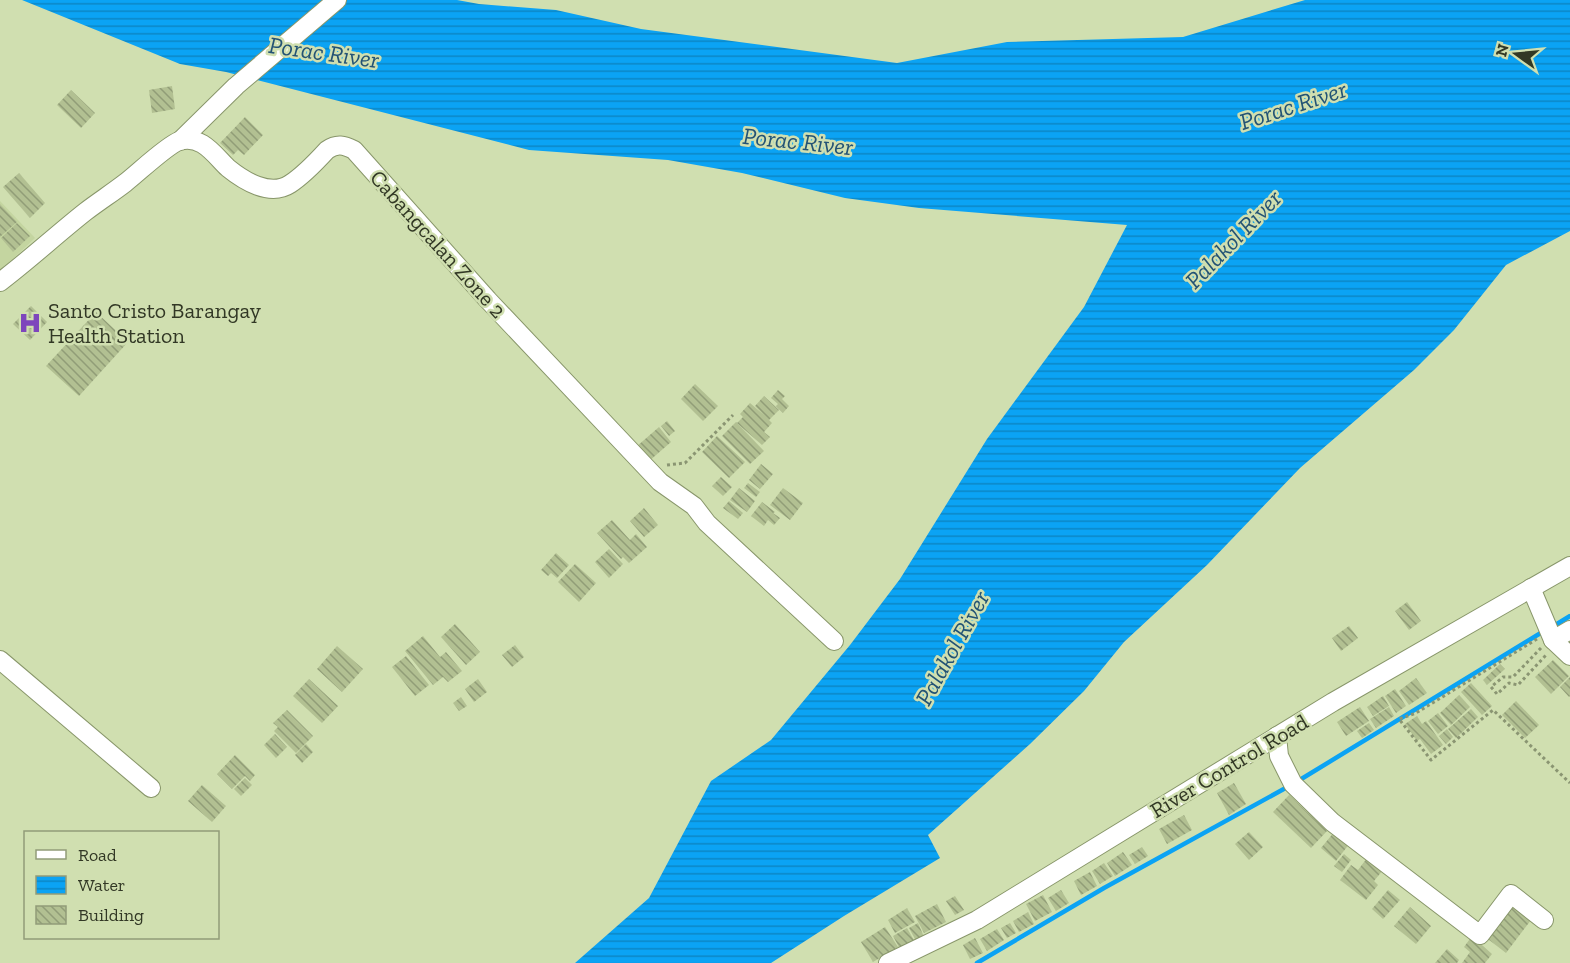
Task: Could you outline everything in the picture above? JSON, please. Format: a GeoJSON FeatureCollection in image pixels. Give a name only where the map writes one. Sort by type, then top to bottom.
{"type":"FeatureCollection","features":[{"type":"Feature","properties":{"kind":"street"},"geometry":{"type":"LineString","coordinates":[[0,282],[86,212],[169,147],[180,141],[236,86],[337,0]]}},
{"type":"Feature","properties":{"kind":"street","name":"Cabangcalan Zone 2"},"geometry":{"type":"LineString","coordinates":[[180,141],[194,140],[205,145],[228,168],[246,180],[271,189],[289,184],[334,146],[341,145],[354,150],[489,300],[660,482],[694,506],[707,524],[834,641]]}},
{"type":"Feature","properties":{"kind":"street","name":"River Control Road"},"geometry":{"type":"LineString","coordinates":[[888,963],[977,920],[1333,702],[1570,566]]}},
{"type":"Feature","properties":{"kind":"street"},"geometry":{"type":"LineString","coordinates":[[1532,588],[1546,644],[1570,656]]}},
{"type":"Feature","properties":{"kind":"street"},"geometry":{"type":"LineString","coordinates":[[1546,644],[1570,630]]}},
{"type":"Feature","properties":{"kind":"street"},"geometry":{"type":"LineString","coordinates":[[0,660],[151,788]]}},
{"type":"Feature","properties":{"kind":"street"},"geometry":{"type":"LineString","coordinates":[[1277,736],[1279,756],[1293,784],[1332,822],[1480,935],[1511,894],[1544,920]]}},
{"type":"Feature","properties":{"kind":"path"},"geometry":{"type":"LineString","coordinates":[[647,468],[685,463],[733,415]]}},
{"type":"Feature","properties":{"kind":"path"},"geometry":{"type":"LineString","coordinates":[[1546,644],[1518,685],[1509,683],[1497,694],[1491,687],[1503,677],[1513,677],[1546,644]]}},
{"type":"Feature","properties":{"kind":"path"},"geometry":{"type":"LineString","coordinates":[[1546,644],[1416,713],[1399,719],[1431,760],[1493,710],[1570,783]]}},
{"type":"Feature","properties":{"kind":"shaded area"},"geometry":{"type":"Polygon","coordinates":[[[0,201],[35,238],[0,271],[0,201]]]}},
{"type":"Feature","properties":{"kind":"water"},"geometry":{"type":"Polygon","coordinates":[[[22,0],[457,0],[556,10],[641,29],[897,63],[1007,42],[1183,37],[1305,0],[1570,0],[1570,231],[1506,265],[1454,330],[1414,370],[1300,468],[1207,565],[1124,642],[1084,691],[1030,744],[928,835],[940,858],[771,963],[575,963],[649,898],[711,781],[771,740],[850,645],[900,579],[987,439],[1084,307],[1127,225],[919,208],[845,198],[742,173],[668,160],[529,150],[226,72],[180,64],[22,0]]]}},
{"type":"Feature","properties":{"kind":"building"},"geometry":{"type":"Polygon","coordinates":[[[172,86],[175,109],[152,113],[149,90],[172,86]]]}},
{"type":"Feature","properties":{"kind":"building"},"geometry":{"type":"Polygon","coordinates":[[[71,90],[95,113],[81,128],[57,105],[71,90]]]}},
{"type":"Feature","properties":{"kind":"building"},"geometry":{"type":"Polygon","coordinates":[[[245,117],[263,135],[244,155],[238,150],[233,155],[220,143],[245,117]]]}},
{"type":"Feature","properties":{"kind":"building"},"geometry":{"type":"Polygon","coordinates":[[[19,173],[45,203],[30,218],[3,187],[19,173]]]}},
{"type":"Feature","properties":{"kind":"building"},"geometry":{"type":"Polygon","coordinates":[[[0,204],[17,222],[0,237],[0,204]]]}},
{"type":"Feature","properties":{"kind":"building"},"geometry":{"type":"Polygon","coordinates":[[[17,223],[30,236],[13,252],[1,238],[17,223]]]}},
{"type":"Feature","properties":{"kind":"building","name":"Santo Cristo Barangay Health Station"},"geometry":{"type":"Polygon","coordinates":[[[31,306],[47,322],[30,340],[13,324],[31,306]]]}},
{"type":"Feature","properties":{"kind":"building"},"geometry":{"type":"Polygon","coordinates":[[[96,312],[128,342],[79,396],[46,366],[96,312]]]}},
{"type":"Feature","properties":{"kind":"building"},"geometry":{"type":"Polygon","coordinates":[[[695,384],[718,406],[703,421],[681,399],[695,384]]]}},
{"type":"Feature","properties":{"kind":"building"},"geometry":{"type":"Polygon","coordinates":[[[778,390],[785,396],[782,399],[789,406],[783,413],[771,398],[778,390]]]}},
{"type":"Feature","properties":{"kind":"building"},"geometry":{"type":"Polygon","coordinates":[[[764,396],[779,410],[769,420],[772,423],[764,432],[770,437],[762,445],[737,423],[743,417],[740,414],[750,403],[764,415],[755,406],[764,396]]]}},
{"type":"Feature","properties":{"kind":"building"},"geometry":{"type":"Polygon","coordinates":[[[667,421],[675,431],[669,436],[661,426],[667,421]]]}},
{"type":"Feature","properties":{"kind":"building"},"geometry":{"type":"Polygon","coordinates":[[[736,422],[764,451],[750,464],[722,436],[736,422]]]}},
{"type":"Feature","properties":{"kind":"building"},"geometry":{"type":"Polygon","coordinates":[[[659,427],[671,442],[648,462],[636,447],[659,427]]]}},
{"type":"Feature","properties":{"kind":"building"},"geometry":{"type":"Polygon","coordinates":[[[717,436],[745,462],[729,478],[702,452],[717,436]]]}},
{"type":"Feature","properties":{"kind":"building"},"geometry":{"type":"Polygon","coordinates":[[[761,464],[773,474],[760,489],[749,480],[761,464]]]}},
{"type":"Feature","properties":{"kind":"building"},"geometry":{"type":"Polygon","coordinates":[[[721,477],[732,487],[723,496],[712,486],[721,477]]]}},
{"type":"Feature","properties":{"kind":"building"},"geometry":{"type":"Polygon","coordinates":[[[748,483],[760,492],[756,497],[744,488],[748,483]]]}},
{"type":"Feature","properties":{"kind":"building"},"geometry":{"type":"Polygon","coordinates":[[[739,488],[755,501],[747,512],[730,500],[739,488]]]}},
{"type":"Feature","properties":{"kind":"building"},"geometry":{"type":"Polygon","coordinates":[[[783,488],[803,503],[790,520],[770,505],[783,488]]]}},
{"type":"Feature","properties":{"kind":"building"},"geometry":{"type":"Polygon","coordinates":[[[729,501],[743,513],[738,519],[723,508],[729,501]]]}},
{"type":"Feature","properties":{"kind":"building"},"geometry":{"type":"Polygon","coordinates":[[[762,502],[780,518],[774,525],[768,520],[764,526],[751,516],[762,502]]]}},
{"type":"Feature","properties":{"kind":"building"},"geometry":{"type":"Polygon","coordinates":[[[644,508],[658,525],[644,537],[630,521],[644,508]]]}},
{"type":"Feature","properties":{"kind":"building"},"geometry":{"type":"Polygon","coordinates":[[[612,520],[630,540],[636,534],[647,547],[629,563],[623,557],[621,559],[597,533],[612,520]]]}},
{"type":"Feature","properties":{"kind":"building"},"geometry":{"type":"Polygon","coordinates":[[[609,549],[623,564],[609,578],[595,562],[609,549]]]}},
{"type":"Feature","properties":{"kind":"building"},"geometry":{"type":"Polygon","coordinates":[[[556,553],[569,565],[557,578],[551,573],[548,576],[541,570],[556,553]]]}},
{"type":"Feature","properties":{"kind":"building"},"geometry":{"type":"Polygon","coordinates":[[[575,564],[596,583],[579,602],[558,582],[575,564]]]}},
{"type":"Feature","properties":{"kind":"building"},"geometry":{"type":"Polygon","coordinates":[[[1407,602],[1421,621],[1409,630],[1395,611],[1407,602]]]}},
{"type":"Feature","properties":{"kind":"building"},"geometry":{"type":"Polygon","coordinates":[[[455,624],[480,652],[466,665],[441,637],[455,624]]]}},
{"type":"Feature","properties":{"kind":"building"},"geometry":{"type":"Polygon","coordinates":[[[1349,626],[1358,638],[1341,651],[1332,638],[1349,626]]]}},
{"type":"Feature","properties":{"kind":"building"},"geometry":{"type":"Polygon","coordinates":[[[423,636],[440,657],[446,652],[462,671],[448,682],[443,677],[433,685],[405,651],[423,636]]]}},
{"type":"Feature","properties":{"kind":"building"},"geometry":{"type":"Polygon","coordinates":[[[515,645],[524,657],[512,667],[502,655],[515,645]]]}},
{"type":"Feature","properties":{"kind":"building"},"geometry":{"type":"Polygon","coordinates":[[[337,646],[363,669],[342,692],[317,669],[337,646]]]}},
{"type":"Feature","properties":{"kind":"building"},"geometry":{"type":"Polygon","coordinates":[[[406,656],[429,685],[415,696],[392,667],[406,656]]]}},
{"type":"Feature","properties":{"kind":"building"},"geometry":{"type":"Polygon","coordinates":[[[1553,660],[1569,676],[1551,694],[1535,677],[1553,660]]]}},
{"type":"Feature","properties":{"kind":"building"},"geometry":{"type":"Polygon","coordinates":[[[1500,664],[1505,669],[1487,685],[1483,680],[1500,664]]]}},
{"type":"Feature","properties":{"kind":"building"},"geometry":{"type":"Polygon","coordinates":[[[1570,677],[1570,696],[1569,697],[1560,687],[1570,677]]]}},
{"type":"Feature","properties":{"kind":"building"},"geometry":{"type":"Polygon","coordinates":[[[1416,678],[1427,693],[1409,705],[1399,691],[1416,678]]]}},
{"type":"Feature","properties":{"kind":"building"},"geometry":{"type":"Polygon","coordinates":[[[309,679],[338,706],[322,723],[293,696],[309,679]]]}},
{"type":"Feature","properties":{"kind":"building"},"geometry":{"type":"Polygon","coordinates":[[[478,679],[487,692],[474,702],[465,689],[478,679]]]}},
{"type":"Feature","properties":{"kind":"building"},"geometry":{"type":"Polygon","coordinates":[[[1471,683],[1492,706],[1482,715],[1461,692],[1471,683]]]}},
{"type":"Feature","properties":{"kind":"building"},"geometry":{"type":"Polygon","coordinates":[[[1395,689],[1406,706],[1396,713],[1385,696],[1395,689]]]}},
{"type":"Feature","properties":{"kind":"building"},"geometry":{"type":"Polygon","coordinates":[[[1459,695],[1470,707],[1451,725],[1440,713],[1459,695]]]}},
{"type":"Feature","properties":{"kind":"building"},"geometry":{"type":"Polygon","coordinates":[[[1383,696],[1389,706],[1373,716],[1367,707],[1383,696]]]}},
{"type":"Feature","properties":{"kind":"building"},"geometry":{"type":"Polygon","coordinates":[[[461,697],[467,706],[459,711],[453,703],[461,697]]]}},
{"type":"Feature","properties":{"kind":"building"},"geometry":{"type":"Polygon","coordinates":[[[1516,701],[1539,725],[1525,738],[1502,715],[1516,701]]]}},
{"type":"Feature","properties":{"kind":"building"},"geometry":{"type":"Polygon","coordinates":[[[1360,707],[1369,721],[1346,736],[1337,722],[1360,707]]]}},
{"type":"Feature","properties":{"kind":"building"},"geometry":{"type":"Polygon","coordinates":[[[1389,707],[1394,716],[1376,728],[1370,719],[1389,707]]]}},
{"type":"Feature","properties":{"kind":"building"},"geometry":{"type":"Polygon","coordinates":[[[1471,709],[1478,717],[1456,738],[1448,729],[1471,709]]]}},
{"type":"Feature","properties":{"kind":"building"},"geometry":{"type":"Polygon","coordinates":[[[287,710],[313,736],[296,753],[274,731],[278,727],[273,723],[287,710]]]}},
{"type":"Feature","properties":{"kind":"building"},"geometry":{"type":"Polygon","coordinates":[[[1438,713],[1448,726],[1438,734],[1428,721],[1438,713]]]}},
{"type":"Feature","properties":{"kind":"building"},"geometry":{"type":"Polygon","coordinates":[[[1417,716],[1422,724],[1426,721],[1443,745],[1431,754],[1420,739],[1417,741],[1405,724],[1417,716]]]}},
{"type":"Feature","properties":{"kind":"building"},"geometry":{"type":"Polygon","coordinates":[[[1369,723],[1374,730],[1362,738],[1357,731],[1369,723]]]}},
{"type":"Feature","properties":{"kind":"building"},"geometry":{"type":"Polygon","coordinates":[[[1447,729],[1453,737],[1446,744],[1439,736],[1447,729]]]}},
{"type":"Feature","properties":{"kind":"building"},"geometry":{"type":"Polygon","coordinates":[[[275,734],[287,747],[276,758],[264,745],[275,734]]]}},
{"type":"Feature","properties":{"kind":"building"},"geometry":{"type":"Polygon","coordinates":[[[306,744],[313,752],[302,763],[295,755],[306,744]]]}},
{"type":"Feature","properties":{"kind":"building"},"geometry":{"type":"Polygon","coordinates":[[[235,755],[255,775],[250,781],[245,776],[232,789],[217,774],[235,755]]]}},
{"type":"Feature","properties":{"kind":"building"},"geometry":{"type":"Polygon","coordinates":[[[245,778],[252,785],[241,796],[234,789],[245,778]]]}},
{"type":"Feature","properties":{"kind":"building"},"geometry":{"type":"Polygon","coordinates":[[[1234,783],[1246,804],[1229,815],[1217,793],[1234,783]]]}},
{"type":"Feature","properties":{"kind":"building"},"geometry":{"type":"Polygon","coordinates":[[[202,785],[226,806],[212,822],[188,801],[202,785]]]}},
{"type":"Feature","properties":{"kind":"building"},"geometry":{"type":"Polygon","coordinates":[[[1289,795],[1327,831],[1311,848],[1273,812],[1289,795]]]}},
{"type":"Feature","properties":{"kind":"building"},"geometry":{"type":"Polygon","coordinates":[[[1184,815],[1192,830],[1167,844],[1159,829],[1184,815]]]}},
{"type":"Feature","properties":{"kind":"building"},"geometry":{"type":"Polygon","coordinates":[[[1335,831],[1350,843],[1336,861],[1321,848],[1335,831]]]}},
{"type":"Feature","properties":{"kind":"building"},"geometry":{"type":"Polygon","coordinates":[[[1249,832],[1263,847],[1249,860],[1235,844],[1249,832]]]}},
{"type":"Feature","properties":{"kind":"building"},"geometry":{"type":"Polygon","coordinates":[[[1142,847],[1148,856],[1135,864],[1129,855],[1142,847]]]}},
{"type":"Feature","properties":{"kind":"building"},"geometry":{"type":"Polygon","coordinates":[[[1123,852],[1132,865],[1115,876],[1107,863],[1123,852]]]}},
{"type":"Feature","properties":{"kind":"building"},"geometry":{"type":"Polygon","coordinates":[[[1344,854],[1351,860],[1342,872],[1334,866],[1344,854]]]}},
{"type":"Feature","properties":{"kind":"building"},"geometry":{"type":"Polygon","coordinates":[[[1367,858],[1383,870],[1374,881],[1378,885],[1366,900],[1340,880],[1351,865],[1358,870],[1367,858]]]}},
{"type":"Feature","properties":{"kind":"building"},"geometry":{"type":"Polygon","coordinates":[[[1104,863],[1113,876],[1100,884],[1092,871],[1104,863]]]}},
{"type":"Feature","properties":{"kind":"building"},"geometry":{"type":"Polygon","coordinates":[[[1090,872],[1097,886],[1081,895],[1074,881],[1090,872]]]}},
{"type":"Feature","properties":{"kind":"building"},"geometry":{"type":"Polygon","coordinates":[[[1061,890],[1069,903],[1056,911],[1048,898],[1061,890]]]}},
{"type":"Feature","properties":{"kind":"building"},"geometry":{"type":"Polygon","coordinates":[[[1388,890],[1400,900],[1383,919],[1372,909],[1388,890]]]}},
{"type":"Feature","properties":{"kind":"building"},"geometry":{"type":"Polygon","coordinates":[[[1043,895],[1052,912],[1035,921],[1026,904],[1043,895]]]}},
{"type":"Feature","properties":{"kind":"building"},"geometry":{"type":"Polygon","coordinates":[[[955,896],[964,910],[955,915],[946,901],[955,896]]]}},
{"type":"Feature","properties":{"kind":"building"},"geometry":{"type":"Polygon","coordinates":[[[1509,903],[1531,920],[1506,953],[1484,936],[1509,903]]]}},
{"type":"Feature","properties":{"kind":"building"},"geometry":{"type":"Polygon","coordinates":[[[937,904],[946,922],[924,933],[915,916],[937,904]]]}},
{"type":"Feature","properties":{"kind":"building"},"geometry":{"type":"Polygon","coordinates":[[[1410,907],[1431,926],[1416,944],[1394,926],[1410,907]]]}},
{"type":"Feature","properties":{"kind":"building"},"geometry":{"type":"Polygon","coordinates":[[[907,908],[915,922],[895,933],[888,920],[907,908]]]}},
{"type":"Feature","properties":{"kind":"building"},"geometry":{"type":"Polygon","coordinates":[[[1028,912],[1034,924],[1019,932],[1013,921],[1028,912]]]}},
{"type":"Feature","properties":{"kind":"building"},"geometry":{"type":"Polygon","coordinates":[[[918,923],[924,937],[916,941],[909,928],[918,923]]]}},
{"type":"Feature","properties":{"kind":"building"},"geometry":{"type":"Polygon","coordinates":[[[1010,923],[1016,933],[1007,938],[1001,928],[1010,923]]]}},
{"type":"Feature","properties":{"kind":"building"},"geometry":{"type":"Polygon","coordinates":[[[885,927],[898,947],[873,962],[861,942],[885,927]]]}},
{"type":"Feature","properties":{"kind":"building"},"geometry":{"type":"Polygon","coordinates":[[[907,928],[915,942],[901,951],[893,936],[907,928]]]}},
{"type":"Feature","properties":{"kind":"building"},"geometry":{"type":"Polygon","coordinates":[[[997,929],[1004,940],[987,951],[980,939],[997,929]]]}},
{"type":"Feature","properties":{"kind":"building"},"geometry":{"type":"Polygon","coordinates":[[[1472,936],[1492,954],[1485,963],[1462,963],[1470,952],[1464,947],[1472,936]]]}},
{"type":"Feature","properties":{"kind":"building"},"geometry":{"type":"Polygon","coordinates":[[[975,938],[983,953],[970,959],[963,945],[975,938]]]}},
{"type":"Feature","properties":{"kind":"building"},"geometry":{"type":"Polygon","coordinates":[[[1447,949],[1459,960],[1457,963],[1435,963],[1447,949]]]}},
{"type":"Feature","properties":{"kind":"waterway"},"geometry":{"type":"LineString","coordinates":[[1552,627],[1570,616]]}},
{"type":"Feature","properties":{"kind":"waterway"},"geometry":{"type":"LineString","coordinates":[[1298,781],[1544,631]]}},
{"type":"Feature","properties":{"kind":"waterway"},"geometry":{"type":"LineString","coordinates":[[977,963],[1104,888],[1291,785]]}},
{"type":"Feature","properties":{"kind":"place","name":"Santo Cristo Barangay Health Station"},"geometry":{"type":"Point","coordinates":[30,323]}},
{"type":"Feature","properties":{"kind":"water label","name":"Porac River"},"geometry":{"type":"Point","coordinates":[324,52]}},
{"type":"Feature","properties":{"kind":"water label","name":"Porac River"},"geometry":{"type":"Point","coordinates":[1293,105]}},
{"type":"Feature","properties":{"kind":"water label","name":"Porac River"},"geometry":{"type":"Point","coordinates":[798,141]}},
{"type":"Feature","properties":{"kind":"water label","name":"Palakol River"},"geometry":{"type":"Point","coordinates":[1233,239]}},
{"type":"Feature","properties":{"kind":"water label","name":"Palakol River"},"geometry":{"type":"Point","coordinates":[952,648]}}]}
